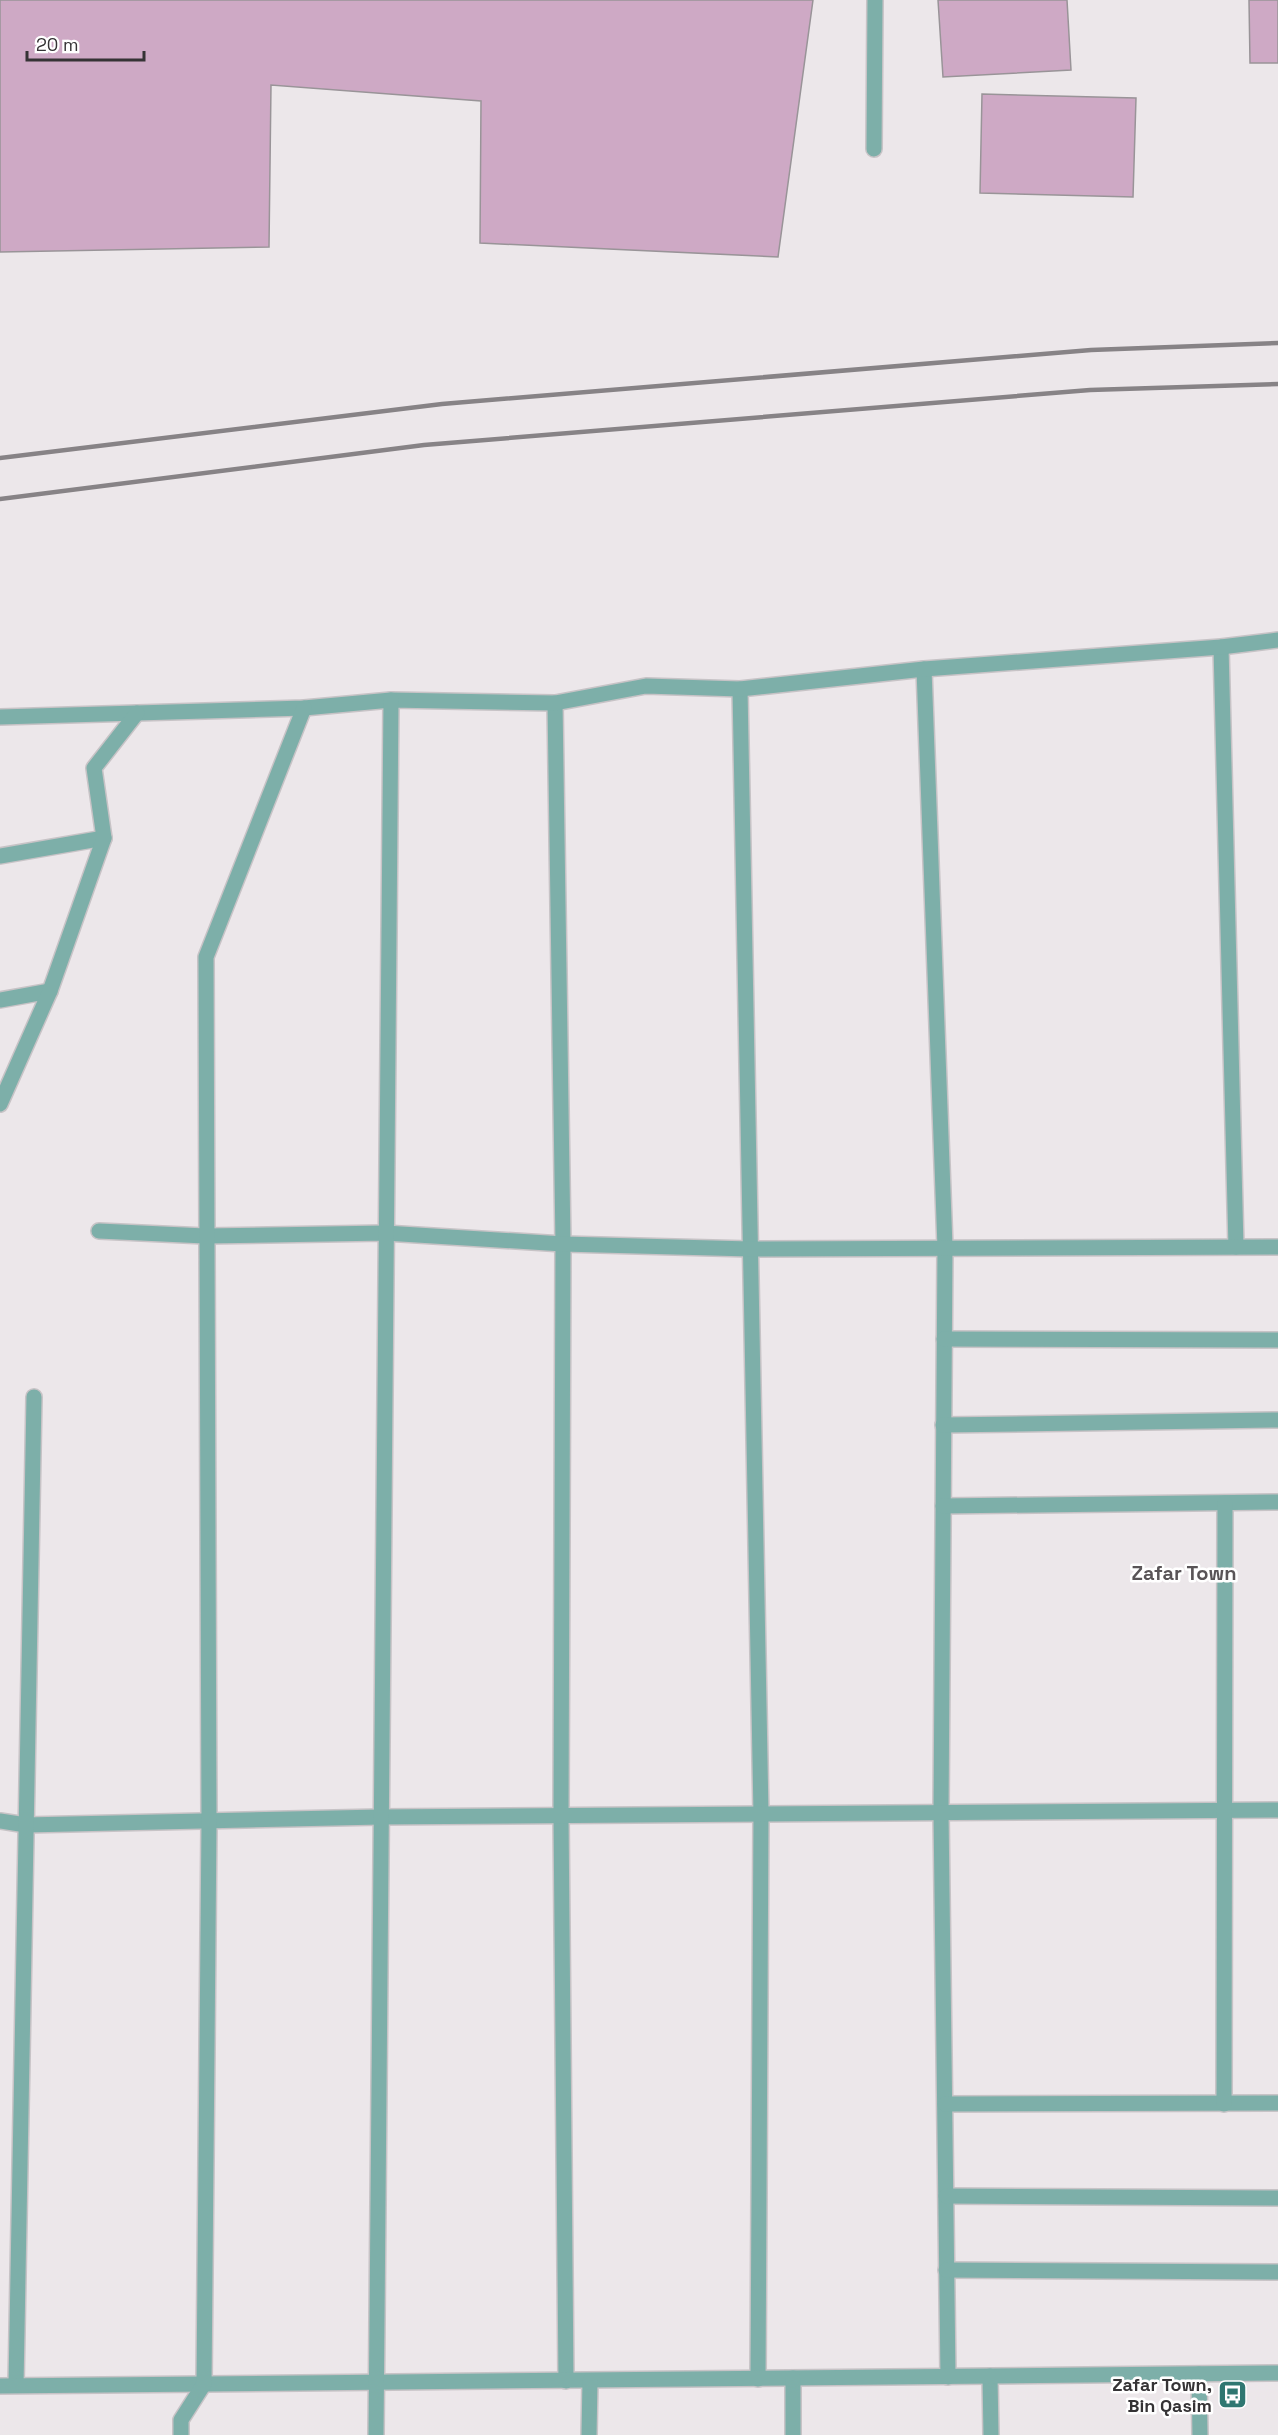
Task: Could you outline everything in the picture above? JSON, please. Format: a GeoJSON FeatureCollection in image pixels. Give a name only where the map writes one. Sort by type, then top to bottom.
{"type":"FeatureCollection","features":[{"type":"Feature","properties":{"kind":"street"},"geometry":{"type":"LineString","coordinates":[[874,149],[876,0]]}},
{"type":"Feature","properties":{"kind":"street"},"geometry":{"type":"LineString","coordinates":[[0,717],[304,708],[391,699],[555,703],[646,686],[740,689],[924,669],[1221,647],[1278,640]]}},
{"type":"Feature","properties":{"kind":"street"},"geometry":{"type":"LineString","coordinates":[[1221,647],[1236,1247]]}},
{"type":"Feature","properties":{"kind":"street"},"geometry":{"type":"LineString","coordinates":[[924,669],[945,1247],[940,1812],[948,2377]]}},
{"type":"Feature","properties":{"kind":"street"},"geometry":{"type":"LineString","coordinates":[[740,689],[761,1814],[758,2379]]}},
{"type":"Feature","properties":{"kind":"street"},"geometry":{"type":"LineString","coordinates":[[376,2435],[391,699]]}},
{"type":"Feature","properties":{"kind":"street"},"geometry":{"type":"LineString","coordinates":[[555,703],[563,1244],[561,1815],[566,2381]]}},
{"type":"Feature","properties":{"kind":"street"},"geometry":{"type":"LineString","coordinates":[[181,2435],[181,2420],[204,2384],[209,1823],[205,1236],[206,957],[304,708]]}},
{"type":"Feature","properties":{"kind":"street"},"geometry":{"type":"LineString","coordinates":[[0,1104],[50,991],[104,838],[94,768],[137,713]]}},
{"type":"Feature","properties":{"kind":"street"},"geometry":{"type":"LineString","coordinates":[[0,856],[104,838]]}},
{"type":"Feature","properties":{"kind":"street"},"geometry":{"type":"LineString","coordinates":[[0,1000],[50,991]]}},
{"type":"Feature","properties":{"kind":"street"},"geometry":{"type":"LineString","coordinates":[[99,1231],[205,1236],[385,1233],[563,1244],[750,1249],[1278,1247]]}},
{"type":"Feature","properties":{"kind":"street"},"geometry":{"type":"LineString","coordinates":[[944,1339],[1278,1340]]}},
{"type":"Feature","properties":{"kind":"street"},"geometry":{"type":"LineString","coordinates":[[16,2385],[34,1397]]}},
{"type":"Feature","properties":{"kind":"street"},"geometry":{"type":"LineString","coordinates":[[943,1425],[1278,1420]]}},
{"type":"Feature","properties":{"kind":"street"},"geometry":{"type":"LineString","coordinates":[[943,1506],[1278,1502]]}},
{"type":"Feature","properties":{"kind":"street"},"geometry":{"type":"LineString","coordinates":[[1224,2103],[1225,1503]]}},
{"type":"Feature","properties":{"kind":"street"},"geometry":{"type":"LineString","coordinates":[[0,1821],[26,1825],[209,1823],[380,1816],[1278,1810]]}},
{"type":"Feature","properties":{"kind":"street"},"geometry":{"type":"LineString","coordinates":[[945,2104],[1278,2103]]}},
{"type":"Feature","properties":{"kind":"street"},"geometry":{"type":"LineString","coordinates":[[946,2196],[1278,2198]]}},
{"type":"Feature","properties":{"kind":"street"},"geometry":{"type":"LineString","coordinates":[[946,2270],[1278,2272]]}},
{"type":"Feature","properties":{"kind":"street"},"geometry":{"type":"LineString","coordinates":[[0,2385],[1278,2373]]}},
{"type":"Feature","properties":{"kind":"street"},"geometry":{"type":"LineString","coordinates":[[1199,2374],[1200,2435]]}},
{"type":"Feature","properties":{"kind":"street"},"geometry":{"type":"LineString","coordinates":[[990,2376],[991,2435]]}},
{"type":"Feature","properties":{"kind":"street"},"geometry":{"type":"LineString","coordinates":[[793,2378],[793,2435]]}},
{"type":"Feature","properties":{"kind":"street"},"geometry":{"type":"LineString","coordinates":[[589,2435],[590,2381]]}},
{"type":"Feature","properties":{"kind":"building"},"geometry":{"type":"Polygon","coordinates":[[[0,0],[813,0],[778,257],[480,243],[481,101],[271,85],[269,247],[0,252],[0,0]]]}},
{"type":"Feature","properties":{"kind":"building"},"geometry":{"type":"Polygon","coordinates":[[[938,0],[1067,0],[1071,70],[943,77],[938,0]]]}},
{"type":"Feature","properties":{"kind":"building"},"geometry":{"type":"Polygon","coordinates":[[[1249,0],[1278,0],[1278,63],[1250,63],[1249,0]]]}},
{"type":"Feature","properties":{"kind":"building"},"geometry":{"type":"Polygon","coordinates":[[[982,94],[1136,98],[1133,197],[980,193],[982,94]]]}},
{"type":"Feature","properties":{"kind":"railway"},"geometry":{"type":"LineString","coordinates":[[0,458],[442,404],[1091,350],[1278,343]]}},
{"type":"Feature","properties":{"kind":"railway"},"geometry":{"type":"LineString","coordinates":[[0,499],[424,445],[1090,390],[1278,384]]}},
{"type":"Feature","properties":{"kind":"place","name":"Zafar Town, Bin Qasim"},"geometry":{"type":"Point","coordinates":[1233,2394]}},
{"type":"Feature","properties":{"kind":"district","name":"Zafar Town"},"geometry":{"type":"Point","coordinates":[1184,1573]}}]}
